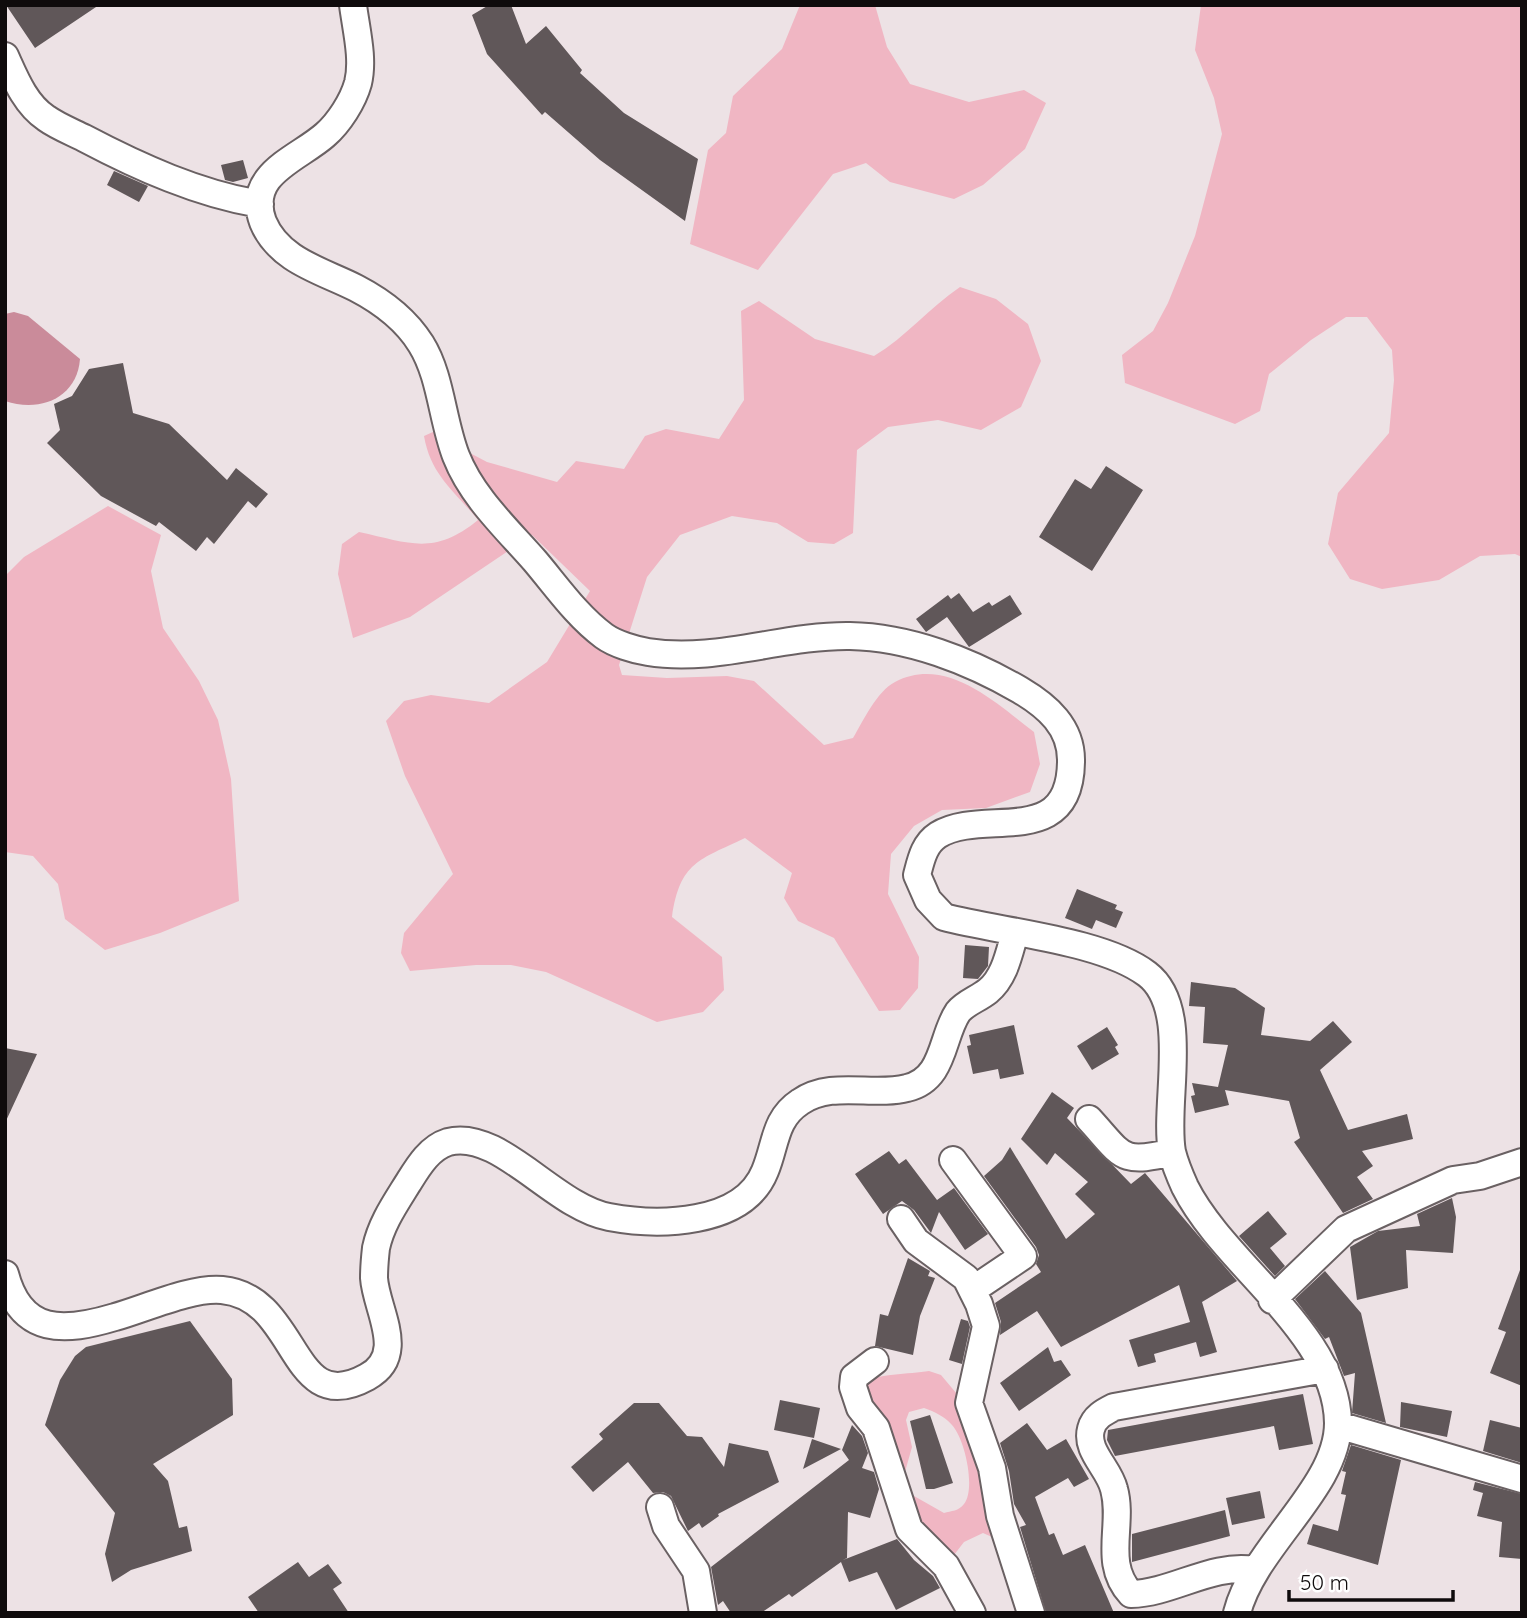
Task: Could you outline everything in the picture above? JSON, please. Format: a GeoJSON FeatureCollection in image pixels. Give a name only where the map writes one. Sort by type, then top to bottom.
{"type":"FeatureCollection","features":[{"type":"Feature","properties":{"kind":"street"},"geometry":{"type":"LineString","coordinates":[[353,5],[359,81],[348,106],[326,135],[272,171],[260,204],[263,222],[276,243],[293,257],[359,289],[402,319],[422,347],[444,425],[472,488],[579,613],[607,638],[646,652],[684,655],[850,636],[911,645],[982,668],[1039,701],[1063,726],[1072,756],[1070,782],[1058,804],[1035,820],[1004,825],[966,825],[938,835],[925,849],[917,875],[929,900],[944,917],[1079,946],[1122,961],[1147,974],[1164,993],[1172,1023],[1172,1152],[1192,1199],[1272,1300],[1312,1343],[1335,1395],[1338,1425],[1330,1461],[1254,1570],[1237,1613]]}},
{"type":"Feature","properties":{"kind":"street"},"geometry":{"type":"LineString","coordinates":[[5,56],[18,86],[45,118],[116,155],[163,174],[224,198],[260,204]]}},
{"type":"Feature","properties":{"kind":"street"},"geometry":{"type":"LineString","coordinates":[[5,1274],[9,1288],[24,1310],[44,1325],[72,1328],[194,1294],[222,1290],[248,1299],[269,1312],[288,1337],[302,1368],[319,1383],[344,1386],[370,1376],[384,1360],[390,1337],[374,1280],[377,1247],[388,1215],[423,1159],[443,1143],[466,1138],[489,1146],[579,1209],[589,1212],[610,1217],[708,1218],[730,1209],[750,1194],[765,1172],[783,1115],[803,1099],[831,1091],[901,1090],[920,1084],[945,1050],[958,1012],[989,990],[999,979],[1015,933]]}},
{"type":"Feature","properties":{"kind":"street"},"geometry":{"type":"LineString","coordinates":[[1089,1118],[1120,1152],[1134,1160],[1172,1152]]}},
{"type":"Feature","properties":{"kind":"street"},"geometry":{"type":"LineString","coordinates":[[953,1160],[1023,1256],[974,1289]]}},
{"type":"Feature","properties":{"kind":"street"},"geometry":{"type":"LineString","coordinates":[[1272,1300],[1346,1229],[1452,1180],[1480,1176],[1522,1162]]}},
{"type":"Feature","properties":{"kind":"street"},"geometry":{"type":"LineString","coordinates":[[901,1219],[916,1241],[966,1278],[974,1289],[986,1326],[969,1403],[992,1468],[1000,1516],[1031,1613]]}},
{"type":"Feature","properties":{"kind":"street"},"geometry":{"type":"LineString","coordinates":[[875,1361],[854,1377],[853,1387],[860,1408],[876,1428],[909,1529],[946,1566],[972,1613]]}},
{"type":"Feature","properties":{"kind":"street"},"geometry":{"type":"LineString","coordinates":[[1254,1570],[1235,1567],[1159,1590],[1131,1594],[1121,1583],[1115,1568],[1115,1489],[1090,1442],[1091,1427],[1100,1414],[1114,1408],[1325,1369]]}},
{"type":"Feature","properties":{"kind":"street"},"geometry":{"type":"LineString","coordinates":[[1338,1425],[1522,1479]]}},
{"type":"Feature","properties":{"kind":"street"},"geometry":{"type":"LineString","coordinates":[[660,1507],[666,1526],[696,1571],[703,1613]]}},
{"type":"Feature","properties":{"kind":"shaded area"},"geometry":{"type":"Polygon","coordinates":[[[800,5],[875,5],[887,47],[910,84],[969,102],[1024,90],[1046,103],[1025,149],[983,185],[954,199],[890,182],[866,163],[833,174],[758,270],[690,244],[708,150],[726,133],[733,96],[782,49],[800,5]]]}},
{"type":"Feature","properties":{"kind":"shaded area"},"geometry":{"type":"Polygon","coordinates":[[[1201,5],[1522,5],[1522,557],[1515,554],[1480,556],[1439,580],[1382,589],[1350,579],[1328,544],[1338,493],[1389,433],[1394,380],[1392,350],[1367,317],[1346,317],[1311,340],[1269,374],[1260,411],[1235,424],[1125,383],[1122,355],[1153,331],[1168,303],[1195,236],[1222,134],[1214,98],[1195,50],[1201,5]]]}},
{"type":"Feature","properties":{"kind":"shaded area"},"geometry":{"type":"Polygon","coordinates":[[[960,287],[996,299],[1028,324],[1041,361],[1021,407],[981,430],[938,420],[888,427],[857,450],[853,533],[834,544],[808,542],[777,523],[732,516],[680,535],[647,577],[619,665],[622,675],[667,678],[727,676],[754,681],[824,745],[853,738],[882,692],[895,682],[914,675],[933,674],[969,686],[987,696],[1034,732],[1040,764],[1030,792],[986,808],[942,810],[914,826],[891,854],[888,894],[919,957],[918,988],[900,1010],[879,1011],[834,938],[798,921],[784,898],[792,873],[745,838],[694,865],[680,885],[676,899],[672,917],[722,957],[724,990],[703,1012],[657,1022],[546,972],[511,965],[410,971],[401,953],[404,933],[453,874],[405,776],[386,721],[404,701],[431,695],[489,703],[547,662],[590,591],[532,535],[410,617],[353,638],[338,574],[342,544],[359,532],[407,543],[434,543],[448,539],[478,520],[438,472],[427,450],[424,436],[453,423],[468,452],[487,462],[557,482],[576,461],[624,469],[645,436],[666,429],[719,439],[744,400],[741,311],[759,301],[815,339],[874,356],[960,287]]]}},
{"type":"Feature","properties":{"kind":"shaded area"},"geometry":{"type":"Polygon","coordinates":[[[14,312],[28,316],[80,359],[72,384],[54,399],[31,405],[5,401],[5,314],[14,312]]]}},
{"type":"Feature","properties":{"kind":"shaded area"},"geometry":{"type":"Polygon","coordinates":[[[108,506],[161,535],[151,571],[163,628],[199,681],[218,720],[231,779],[239,901],[160,933],[105,950],[65,919],[58,884],[33,856],[5,852],[5,576],[24,557],[108,506]]]}},
{"type":"Feature","properties":{"kind":"shaded area"},"geometry":{"type":"Polygon","coordinates":[[[929,1371],[941,1375],[962,1400],[999,1533],[992,1537],[983,1533],[964,1542],[954,1555],[941,1551],[914,1529],[862,1383],[884,1376],[929,1371]],[[924,1408],[909,1412],[906,1420],[912,1447],[903,1479],[914,1496],[944,1513],[960,1508],[967,1497],[969,1476],[965,1452],[952,1425],[943,1417],[924,1408]]]}},
{"type":"Feature","properties":{"kind":"building"},"geometry":{"type":"Polygon","coordinates":[[[6,5],[99,5],[35,48],[6,5]]]}},
{"type":"Feature","properties":{"kind":"building"},"geometry":{"type":"Polygon","coordinates":[[[489,5],[511,5],[526,44],[546,26],[582,70],[580,73],[624,113],[698,159],[685,221],[600,160],[545,112],[542,115],[487,54],[472,15],[489,5]]]}},
{"type":"Feature","properties":{"kind":"building"},"geometry":{"type":"Polygon","coordinates":[[[243,160],[248,178],[233,182],[225,180],[221,165],[243,160]]]}},
{"type":"Feature","properties":{"kind":"building"},"geometry":{"type":"Polygon","coordinates":[[[114,171],[148,186],[139,202],[107,185],[114,171]]]}},
{"type":"Feature","properties":{"kind":"building"},"geometry":{"type":"Polygon","coordinates":[[[123,363],[133,413],[169,424],[227,480],[236,468],[268,494],[256,508],[248,501],[214,544],[207,537],[196,551],[159,522],[156,526],[101,496],[47,443],[60,430],[54,404],[72,396],[89,369],[123,363]]]}},
{"type":"Feature","properties":{"kind":"building"},"geometry":{"type":"Polygon","coordinates":[[[1106,466],[1143,490],[1092,571],[1039,537],[1075,479],[1091,489],[1106,466]]]}},
{"type":"Feature","properties":{"kind":"building"},"geometry":{"type":"Polygon","coordinates":[[[959,593],[973,612],[989,602],[992,606],[1010,595],[1022,614],[969,647],[947,617],[926,632],[916,619],[948,595],[951,599],[959,593]]]}},
{"type":"Feature","properties":{"kind":"building"},"geometry":{"type":"Polygon","coordinates":[[[1077,889],[1117,905],[1115,909],[1123,912],[1116,928],[1096,920],[1092,929],[1065,918],[1077,889]]]}},
{"type":"Feature","properties":{"kind":"building"},"geometry":{"type":"Polygon","coordinates":[[[965,945],[989,947],[988,966],[978,979],[963,978],[965,945]]]}},
{"type":"Feature","properties":{"kind":"building"},"geometry":{"type":"Polygon","coordinates":[[[1191,982],[1235,988],[1265,1008],[1261,1035],[1310,1041],[1333,1021],[1352,1042],[1320,1070],[1348,1130],[1407,1114],[1413,1139],[1362,1151],[1373,1166],[1357,1177],[1373,1199],[1343,1213],[1294,1142],[1300,1138],[1289,1101],[1225,1090],[1229,1105],[1195,1113],[1191,1096],[1195,1095],[1192,1083],[1218,1087],[1228,1045],[1203,1043],[1205,1007],[1189,1006],[1191,982]]]}},
{"type":"Feature","properties":{"kind":"building"},"geometry":{"type":"Polygon","coordinates":[[[1014,1025],[1024,1074],[1000,1079],[998,1069],[973,1074],[967,1046],[971,1045],[969,1035],[1014,1025]]]}},
{"type":"Feature","properties":{"kind":"building"},"geometry":{"type":"Polygon","coordinates":[[[1107,1027],[1118,1045],[1115,1047],[1119,1054],[1092,1070],[1077,1046],[1107,1027]]]}},
{"type":"Feature","properties":{"kind":"building"},"geometry":{"type":"Polygon","coordinates":[[[5,1048],[37,1054],[5,1123],[5,1048]]]}},
{"type":"Feature","properties":{"kind":"building"},"geometry":{"type":"Polygon","coordinates":[[[1052,1092],[1074,1108],[1067,1118],[1131,1184],[1145,1173],[1237,1281],[1202,1302],[1217,1352],[1200,1357],[1196,1342],[1154,1354],[1156,1362],[1138,1367],[1129,1340],[1190,1322],[1179,1285],[1061,1347],[1037,1311],[1000,1335],[1001,1322],[995,1303],[1041,1272],[1036,1264],[1039,1255],[1036,1247],[984,1176],[1002,1160],[1010,1147],[1066,1239],[1095,1214],[1075,1194],[1088,1182],[1055,1153],[1047,1165],[1021,1139],[1052,1092]]]}},
{"type":"Feature","properties":{"kind":"building"},"geometry":{"type":"Polygon","coordinates":[[[889,1151],[899,1164],[906,1159],[937,1200],[954,1188],[988,1234],[965,1250],[939,1212],[931,1233],[914,1210],[902,1201],[883,1214],[855,1174],[889,1151]]]}},
{"type":"Feature","properties":{"kind":"building"},"geometry":{"type":"Polygon","coordinates":[[[1452,1198],[1456,1217],[1453,1253],[1406,1250],[1408,1288],[1357,1300],[1350,1247],[1378,1231],[1420,1226],[1417,1214],[1452,1198]]]}},
{"type":"Feature","properties":{"kind":"building"},"geometry":{"type":"Polygon","coordinates":[[[1268,1211],[1287,1234],[1270,1248],[1285,1266],[1275,1276],[1239,1236],[1268,1211]]]}},
{"type":"Feature","properties":{"kind":"building"},"geometry":{"type":"Polygon","coordinates":[[[908,1258],[930,1271],[928,1276],[935,1278],[920,1316],[913,1355],[875,1346],[880,1314],[888,1316],[908,1258]]]}},
{"type":"Feature","properties":{"kind":"building"},"geometry":{"type":"Polygon","coordinates":[[[1520,1270],[1522,1386],[1490,1373],[1506,1332],[1498,1329],[1520,1270]]]}},
{"type":"Feature","properties":{"kind":"building"},"geometry":{"type":"Polygon","coordinates":[[[1325,1271],[1361,1313],[1386,1423],[1352,1413],[1355,1373],[1344,1376],[1329,1337],[1325,1339],[1295,1299],[1325,1271]]]}},
{"type":"Feature","properties":{"kind":"building"},"geometry":{"type":"Polygon","coordinates":[[[961,1319],[968,1321],[970,1327],[962,1364],[949,1360],[961,1319]]]}},
{"type":"Feature","properties":{"kind":"building"},"geometry":{"type":"Polygon","coordinates":[[[190,1321],[232,1379],[233,1415],[153,1464],[168,1481],[179,1528],[187,1526],[192,1551],[131,1570],[112,1582],[105,1554],[115,1513],[45,1425],[60,1380],[75,1356],[86,1347],[190,1321]]]}},
{"type":"Feature","properties":{"kind":"building"},"geometry":{"type":"Polygon","coordinates":[[[1048,1347],[1054,1362],[1061,1360],[1071,1375],[1019,1411],[1000,1383],[1048,1347]]]}},
{"type":"Feature","properties":{"kind":"building"},"geometry":{"type":"Polygon","coordinates":[[[1303,1394],[1313,1444],[1279,1450],[1274,1426],[1115,1456],[1107,1440],[1108,1430],[1303,1394]]]}},
{"type":"Feature","properties":{"kind":"building"},"geometry":{"type":"Polygon","coordinates":[[[780,1400],[820,1408],[814,1438],[774,1430],[780,1400]]]}},
{"type":"Feature","properties":{"kind":"building"},"geometry":{"type":"Polygon","coordinates":[[[1401,1402],[1452,1411],[1447,1437],[1400,1427],[1401,1402]]]}},
{"type":"Feature","properties":{"kind":"building"},"geometry":{"type":"Polygon","coordinates":[[[634,1403],[659,1403],[687,1436],[702,1437],[724,1467],[729,1443],[768,1451],[779,1482],[718,1514],[719,1516],[702,1528],[699,1523],[688,1531],[671,1496],[663,1492],[653,1493],[628,1462],[593,1492],[571,1467],[603,1439],[599,1434],[634,1403]]]}},
{"type":"Feature","properties":{"kind":"building"},"geometry":{"type":"Polygon","coordinates":[[[930,1415],[953,1483],[926,1489],[910,1421],[930,1415]]]}},
{"type":"Feature","properties":{"kind":"building"},"geometry":{"type":"Polygon","coordinates":[[[1490,1420],[1522,1428],[1522,1463],[1483,1451],[1490,1420]]]}},
{"type":"Feature","properties":{"kind":"building"},"geometry":{"type":"Polygon","coordinates":[[[1027,1423],[1047,1450],[1066,1439],[1089,1479],[1074,1487],[1068,1478],[1035,1497],[1049,1535],[1054,1533],[1063,1555],[1085,1545],[1114,1613],[1046,1613],[1020,1527],[1026,1525],[1014,1504],[1009,1471],[1000,1443],[1027,1423]]]}},
{"type":"Feature","properties":{"kind":"building"},"geometry":{"type":"Polygon","coordinates":[[[852,1425],[862,1436],[868,1453],[862,1468],[874,1472],[879,1489],[870,1518],[848,1512],[847,1558],[843,1560],[897,1539],[914,1560],[933,1576],[940,1588],[896,1610],[877,1572],[849,1582],[841,1562],[792,1597],[789,1594],[761,1613],[731,1613],[723,1601],[718,1605],[711,1567],[849,1460],[842,1450],[852,1425]]]}},
{"type":"Feature","properties":{"kind":"building"},"geometry":{"type":"Polygon","coordinates":[[[812,1439],[841,1449],[803,1469],[812,1439]]]}},
{"type":"Feature","properties":{"kind":"building"},"geometry":{"type":"Polygon","coordinates":[[[1351,1445],[1401,1460],[1378,1565],[1307,1544],[1313,1524],[1338,1531],[1346,1495],[1341,1494],[1346,1472],[1342,1471],[1351,1445]]]}},
{"type":"Feature","properties":{"kind":"building"},"geometry":{"type":"Polygon","coordinates":[[[1475,1482],[1522,1494],[1522,1559],[1499,1557],[1502,1522],[1477,1516],[1483,1493],[1473,1490],[1475,1482]]]}},
{"type":"Feature","properties":{"kind":"building"},"geometry":{"type":"Polygon","coordinates":[[[1260,1491],[1265,1518],[1232,1525],[1226,1498],[1260,1491]]]}},
{"type":"Feature","properties":{"kind":"building"},"geometry":{"type":"Polygon","coordinates":[[[1225,1510],[1230,1536],[1132,1562],[1132,1534],[1225,1510]]]}},
{"type":"Feature","properties":{"kind":"building"},"geometry":{"type":"Polygon","coordinates":[[[298,1562],[309,1577],[328,1564],[342,1583],[333,1589],[349,1613],[259,1613],[248,1597],[298,1562]]]}}]}
